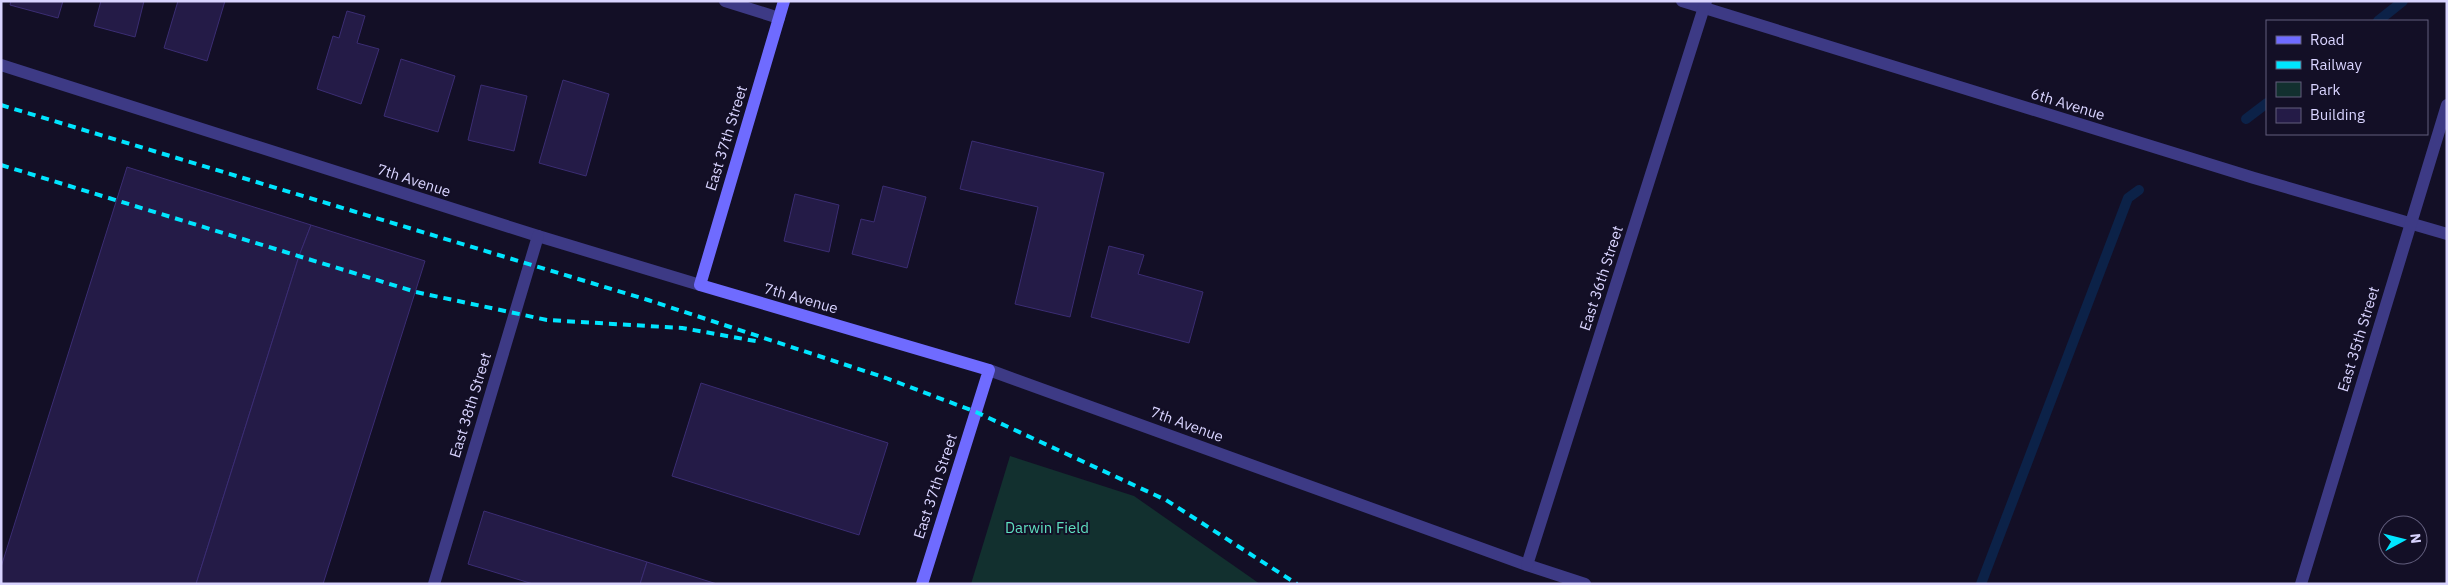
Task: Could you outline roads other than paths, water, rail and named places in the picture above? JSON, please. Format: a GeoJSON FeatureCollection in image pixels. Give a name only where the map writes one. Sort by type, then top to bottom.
{"type":"FeatureCollection","features":[{"type":"Feature","properties":{"kind":"street"},"geometry":{"type":"LineString","coordinates":[[725,1],[779,18]]}},
{"type":"Feature","properties":{"kind":"street","name":"East 37th Street"},"geometry":{"type":"LineString","coordinates":[[700,285],[784,1]]}},
{"type":"Feature","properties":{"kind":"street","name":"6th Avenue"},"geometry":{"type":"LineString","coordinates":[[1682,1],[1705,5],[2254,178],[2447,234]]}},
{"type":"Feature","properties":{"kind":"street","name":"East 36th Street"},"geometry":{"type":"LineString","coordinates":[[1527,565],[1705,5]]}},
{"type":"Feature","properties":{"kind":"street","name":"7th Avenue"},"geometry":{"type":"LineString","coordinates":[[1,64],[538,236],[990,370],[1527,565],[1585,584]]}},
{"type":"Feature","properties":{"kind":"street","name":"East 35th Street"},"geometry":{"type":"LineString","coordinates":[[2301,584],[2447,105]]}},
{"type":"Feature","properties":{"kind":"street","name":"East 38th Street"},"geometry":{"type":"LineString","coordinates":[[437,583],[538,236]]}},
{"type":"Feature","properties":{"kind":"street","name":"East 37th Street"},"geometry":{"type":"LineString","coordinates":[[922,584],[990,370]]}},
{"type":"Feature","properties":{"kind":"waterway"},"geometry":{"type":"LineString","coordinates":[[2379,20],[2403,1]]}},
{"type":"Feature","properties":{"kind":"waterway"},"geometry":{"type":"LineString","coordinates":[[2246,119],[2266,104]]}},
{"type":"Feature","properties":{"kind":"waterway"},"geometry":{"type":"LineString","coordinates":[[1981,584],[2128,198],[2139,190]]}},
{"type":"Feature","properties":{"kind":"railway"},"geometry":{"type":"LineString","coordinates":[[1,105],[648,300],[886,378],[976,412],[1166,500],[1297,584]]}},
{"type":"Feature","properties":{"kind":"railway"},"geometry":{"type":"LineString","coordinates":[[1,165],[416,292],[547,320],[682,328],[761,342]]}},
{"type":"Feature","properties":{"kind":"park label","name":"Darwin Field"},"geometry":{"type":"Point","coordinates":[1047,527]}}]}
